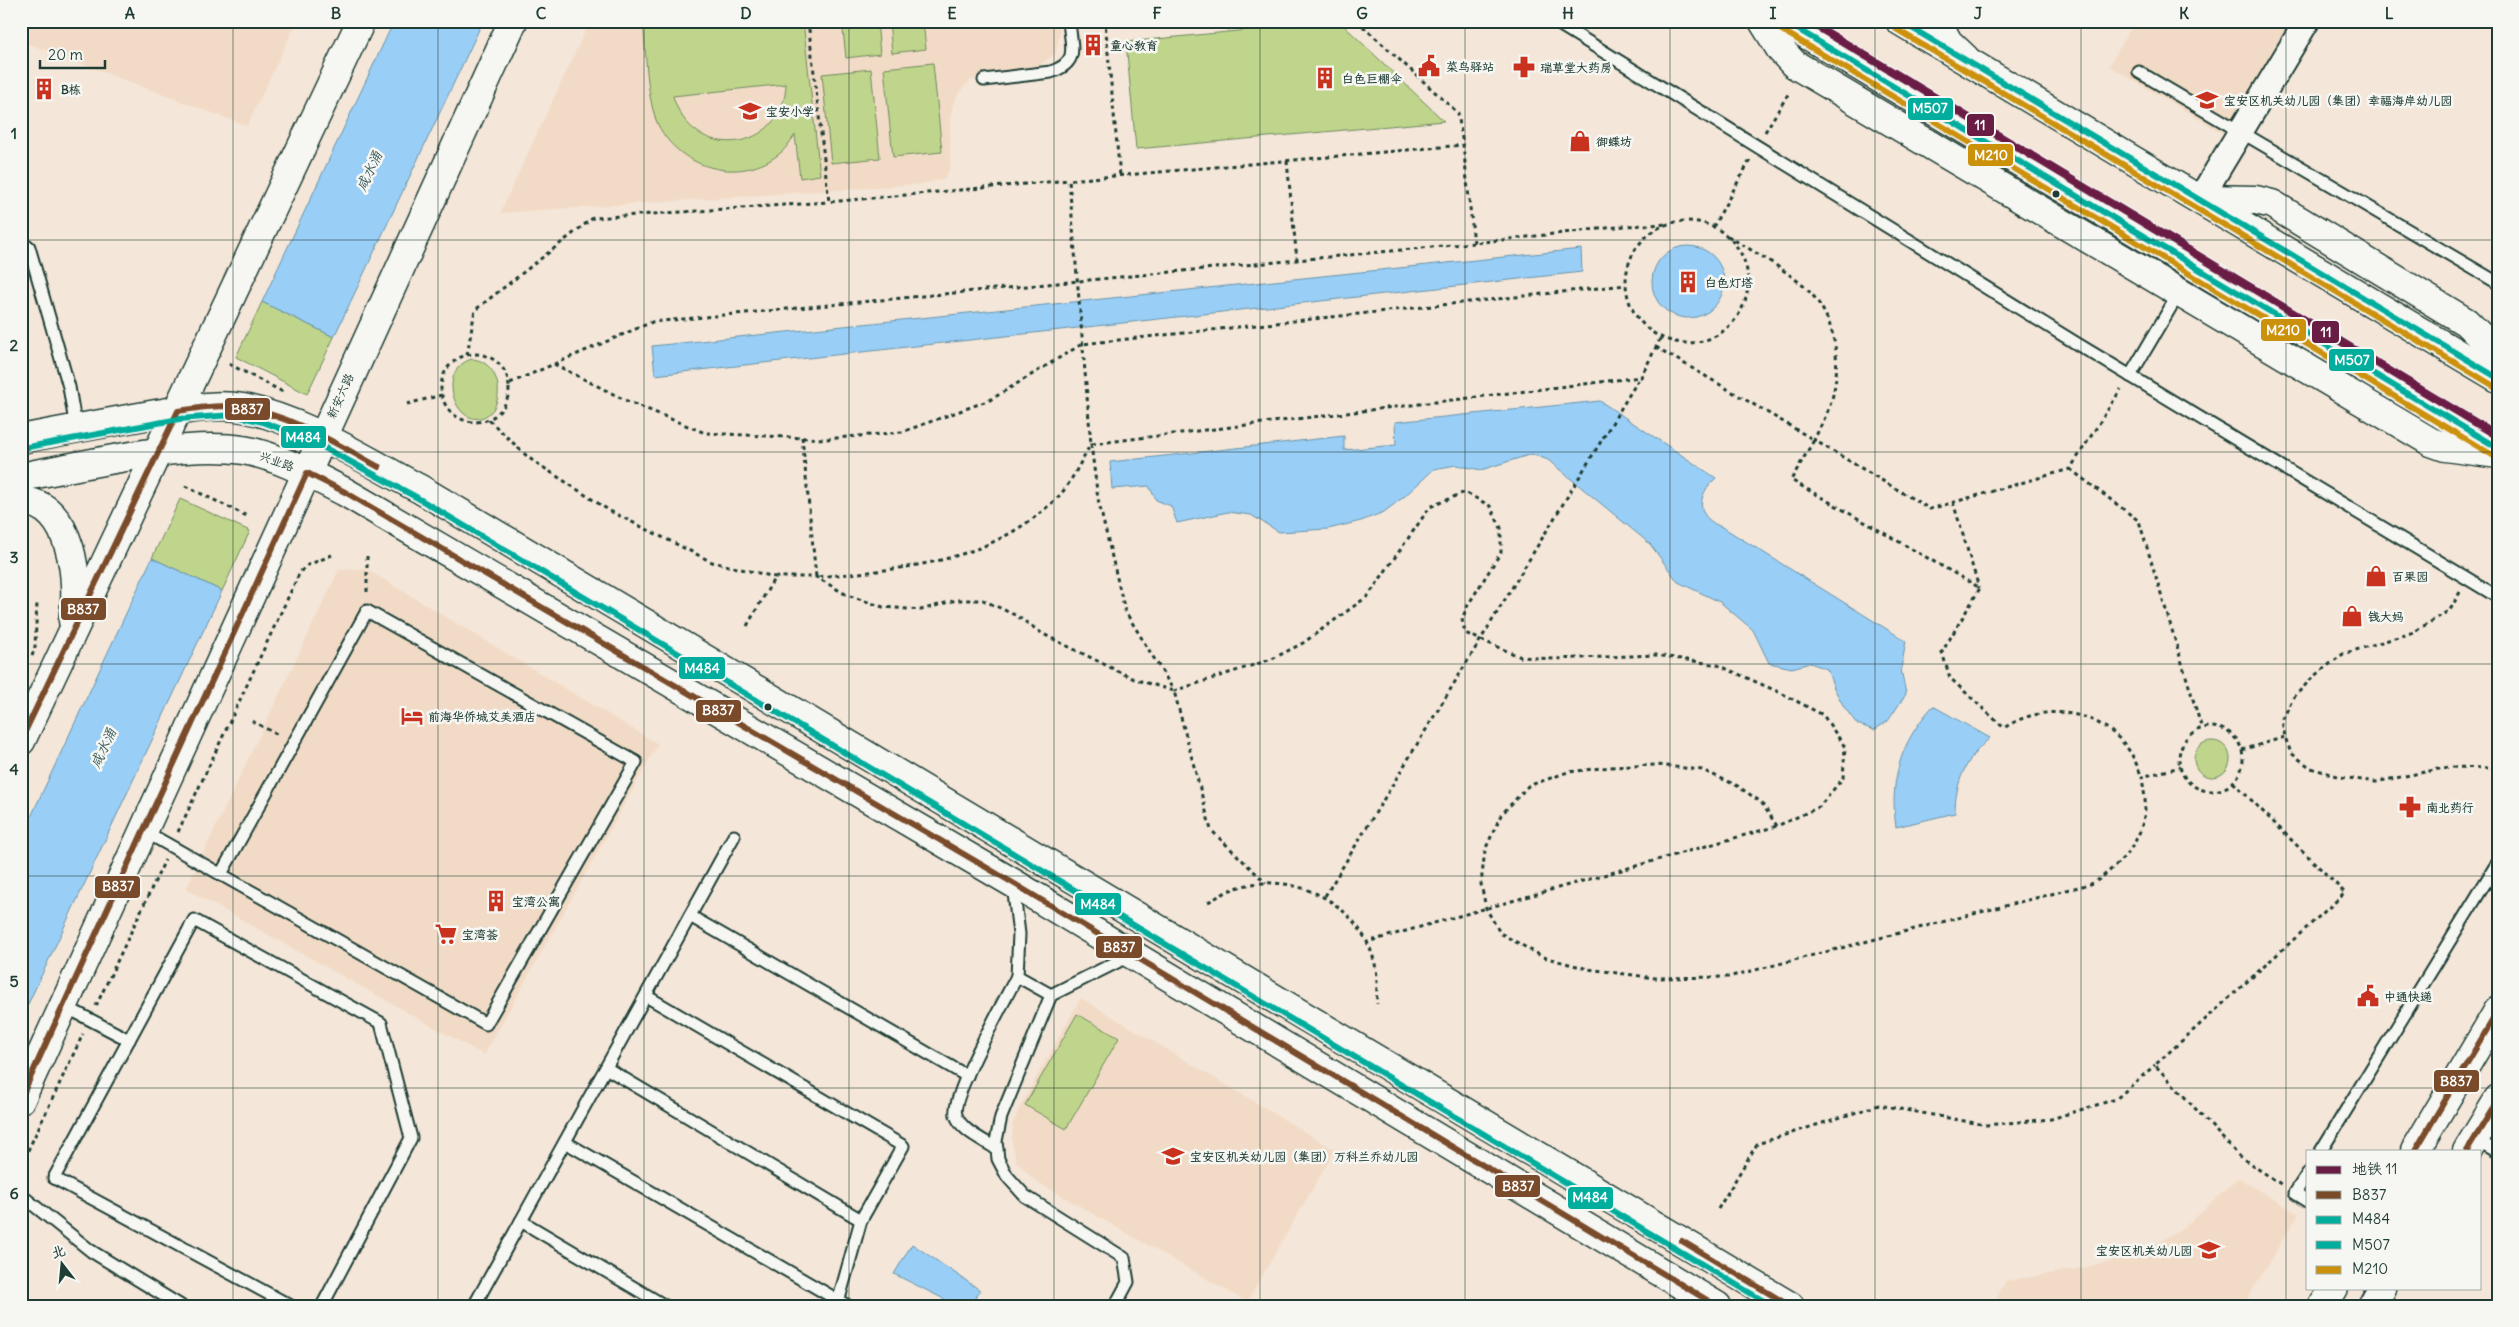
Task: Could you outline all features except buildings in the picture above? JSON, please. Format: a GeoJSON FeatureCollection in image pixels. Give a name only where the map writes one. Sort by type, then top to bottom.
{"type":"FeatureCollection","features":[{"type":"Feature","properties":{"kind":"main road"},"geometry":{"type":"LineString","coordinates":[[21,741],[361,21]]}},
{"type":"Feature","properties":{"kind":"main road","name":"新安六路"},"geometry":{"type":"LineString","coordinates":[[21,1099],[512,21]]}},
{"type":"Feature","properties":{"kind":"main road"},"geometry":{"type":"LineString","coordinates":[[1762,21],[1780,50],[1794,64],[2431,442],[2445,447],[2498,454]]}},
{"type":"Feature","properties":{"kind":"main road"},"geometry":{"type":"LineString","coordinates":[[1784,21],[2498,448]]}},
{"type":"Feature","properties":{"kind":"main road"},"geometry":{"type":"LineString","coordinates":[[1900,21],[2498,378]]}},
{"type":"Feature","properties":{"kind":"main road"},"geometry":{"type":"LineString","coordinates":[[1936,21],[1958,53],[1976,67]]}},
{"type":"Feature","properties":{"kind":"main road"},"geometry":{"type":"LineString","coordinates":[[2200,199],[2256,200],[2272,204],[2466,322],[2498,354]]}},
{"type":"Feature","properties":{"kind":"main road"},"geometry":{"type":"LineString","coordinates":[[21,439],[76,428],[213,406],[242,408],[277,417],[322,438],[420,489],[1790,1306]]}},
{"type":"Feature","properties":{"kind":"main road","name":"兴业路"},"geometry":{"type":"LineString","coordinates":[[21,477],[158,453],[220,448],[244,450],[307,473],[345,492],[1013,883],[1717,1306]]}},
{"type":"Feature","properties":{"kind":"main road"},"geometry":{"type":"LineString","coordinates":[[21,502],[37,504],[52,514],[66,540],[75,595],[69,640]]}},
{"type":"Feature","properties":{"kind":"main road"},"geometry":{"type":"LineString","coordinates":[[973,860],[966,847],[969,836],[978,829],[991,830]]}},
{"type":"Feature","properties":{"kind":"main road"},"geometry":{"type":"LineString","coordinates":[[2416,1150],[2498,1011]]}},
{"type":"Feature","properties":{"kind":"main road"},"geometry":{"type":"LineString","coordinates":[[2471,1145],[2498,1100]]}},
{"type":"Feature","properties":{"kind":"main road"},"geometry":{"type":"LineString","coordinates":[[2323,1306],[2333,1290]]}},
{"type":"Feature","properties":{"kind":"main road"},"geometry":{"type":"LineString","coordinates":[[2372,1306],[2381,1290]]}},
{"type":"Feature","properties":{"kind":"street"},"geometry":{"type":"LineString","coordinates":[[2200,199],[2307,21]]}},
{"type":"Feature","properties":{"kind":"lane"},"geometry":{"type":"LineString","coordinates":[[984,80],[1051,72],[1061,69],[1069,63],[1072,56],[1069,21]]}},
{"type":"Feature","properties":{"kind":"lane"},"geometry":{"type":"LineString","coordinates":[[1554,21],[2130,376],[2498,597]]}},
{"type":"Feature","properties":{"kind":"lane"},"geometry":{"type":"LineString","coordinates":[[2139,72],[2498,283]]}},
{"type":"Feature","properties":{"kind":"lane"},"geometry":{"type":"LineString","coordinates":[[21,246],[29,247],[69,387],[76,428]]}},
{"type":"Feature","properties":{"kind":"lane"},"geometry":{"type":"LineString","coordinates":[[2130,376],[2179,293]]}},
{"type":"Feature","properties":{"kind":"lane"},"geometry":{"type":"LineString","coordinates":[[144,831],[486,1024],[636,762],[367,611],[221,874]]}},
{"type":"Feature","properties":{"kind":"lane"},"geometry":{"type":"LineString","coordinates":[[477,1304],[734,836]]}},
{"type":"Feature","properties":{"kind":"lane"},"geometry":{"type":"LineString","coordinates":[[2322,1150],[2498,862]]}},
{"type":"Feature","properties":{"kind":"lane"},"geometry":{"type":"LineString","coordinates":[[997,1148],[966,1129],[955,1113],[955,1105],[967,1076],[1017,976],[1019,934],[1013,883]]}},
{"type":"Feature","properties":{"kind":"lane"},"geometry":{"type":"LineString","coordinates":[[690,916],[967,1076]]}},
{"type":"Feature","properties":{"kind":"lane"},"geometry":{"type":"LineString","coordinates":[[291,1306],[54,1178],[194,920],[381,1023],[411,1138],[322,1306]]}},
{"type":"Feature","properties":{"kind":"lane"},"geometry":{"type":"LineString","coordinates":[[1115,1306],[1128,1282],[1124,1258],[1025,1196],[1006,1176],[998,1159],[997,1148],[1001,1117],[1051,995],[1132,955]]}},
{"type":"Feature","properties":{"kind":"lane"},"geometry":{"type":"LineString","coordinates":[[1017,976],[1051,995]]}},
{"type":"Feature","properties":{"kind":"lane"},"geometry":{"type":"LineString","coordinates":[[565,1142],[842,1304],[861,1220],[903,1146],[646,996]]}},
{"type":"Feature","properties":{"kind":"lane"},"geometry":{"type":"LineString","coordinates":[[64,1006],[129,1040]]}},
{"type":"Feature","properties":{"kind":"lane"},"geometry":{"type":"LineString","coordinates":[[606,1068],[861,1220]]}},
{"type":"Feature","properties":{"kind":"lane"},"geometry":{"type":"LineString","coordinates":[[2471,1145],[2498,1152]]}},
{"type":"Feature","properties":{"kind":"lane"},"geometry":{"type":"LineString","coordinates":[[2306,1176],[2295,1193],[2306,1200]]}},
{"type":"Feature","properties":{"kind":"lane"},"geometry":{"type":"LineString","coordinates":[[21,1195],[91,1251],[181,1306]]}},
{"type":"Feature","properties":{"kind":"lane"},"geometry":{"type":"LineString","coordinates":[[521,1221],[665,1306]]}},
{"type":"Feature","properties":{"kind":"path"},"geometry":{"type":"LineString","coordinates":[[808,21],[828,202]]}},
{"type":"Feature","properties":{"kind":"path"},"geometry":{"type":"LineString","coordinates":[[1116,21],[1105,22],[1120,176]]}},
{"type":"Feature","properties":{"kind":"path"},"geometry":{"type":"LineString","coordinates":[[1358,21],[1458,113],[1474,243]]}},
{"type":"Feature","properties":{"kind":"path"},"geometry":{"type":"LineString","coordinates":[[467,355],[475,310],[593,218],[828,202],[1463,145]]}},
{"type":"Feature","properties":{"kind":"path"},"geometry":{"type":"LineString","coordinates":[[1287,161],[1297,260]]}},
{"type":"Feature","properties":{"kind":"path"},"geometry":{"type":"LineString","coordinates":[[1069,180],[1080,334],[1098,499],[1125,610],[1174,691],[1211,830],[1266,883]]}},
{"type":"Feature","properties":{"kind":"path"},"geometry":{"type":"LineString","coordinates":[[510,383],[652,322],[1690,221],[1703,224],[1728,236],[1801,283],[1816,298],[1829,324],[1836,345],[1837,374],[1830,405],[1814,440],[1791,480],[1980,588]]}},
{"type":"Feature","properties":{"kind":"path"},"geometry":{"type":"LineString","coordinates":[[1669,224],[1652,233],[1638,247],[1629,264],[1626,285],[1629,302],[1638,319],[1652,333],[1670,341],[1690,344],[1711,339],[1728,328],[1741,312],[1748,292],[1748,272],[1741,252],[1728,236]]}},
{"type":"Feature","properties":{"kind":"path"},"geometry":{"type":"LineString","coordinates":[[554,364],[627,401],[705,432],[826,439],[902,432],[990,400],[1082,344],[1626,285]]}},
{"type":"Feature","properties":{"kind":"path"},"geometry":{"type":"LineString","coordinates":[[1324,896],[1641,377],[1661,337]]}},
{"type":"Feature","properties":{"kind":"path"},"geometry":{"type":"LineString","coordinates":[[1656,347],[1930,509],[2070,469],[2130,376]]}},
{"type":"Feature","properties":{"kind":"path"},"geometry":{"type":"LineString","coordinates":[[467,355],[490,357],[499,363],[510,383],[510,394],[506,405],[499,414],[489,420],[478,423],[466,422],[456,417],[448,409],[442,395],[442,377],[448,367],[457,359],[467,355]]}},
{"type":"Feature","properties":{"kind":"path"},"geometry":{"type":"LineString","coordinates":[[229,364],[291,396]]}},
{"type":"Feature","properties":{"kind":"path"},"geometry":{"type":"LineString","coordinates":[[1091,444],[1641,377]]}},
{"type":"Feature","properties":{"kind":"path"},"geometry":{"type":"LineString","coordinates":[[407,404],[442,395]]}},
{"type":"Feature","properties":{"kind":"path"},"geometry":{"type":"LineString","coordinates":[[489,420],[529,458],[610,511],[712,562],[775,577],[816,577],[888,571],[954,559],[1020,529],[1061,494],[1091,444]]}},
{"type":"Feature","properties":{"kind":"path"},"geometry":{"type":"LineString","coordinates":[[802,437],[816,577]]}},
{"type":"Feature","properties":{"kind":"path"},"geometry":{"type":"LineString","coordinates":[[2070,469],[2140,521],[2202,729]]}},
{"type":"Feature","properties":{"kind":"path"},"geometry":{"type":"LineString","coordinates":[[185,486],[249,516]]}},
{"type":"Feature","properties":{"kind":"path"},"geometry":{"type":"LineString","coordinates":[[816,577],[847,595],[883,608],[921,610],[956,600],[983,600],[1017,616],[1043,634],[1134,680],[1174,691],[1272,659],[1303,643],[1368,596],[1430,507],[1465,492],[1490,506],[1501,528],[1501,552],[1468,605],[1462,619],[1466,633],[1522,657],[1554,659],[1656,655],[1718,665],[1781,693],[1823,715],[1846,747],[1843,778],[1819,807],[1777,826],[1366,942]]}},
{"type":"Feature","properties":{"kind":"path"},"geometry":{"type":"LineString","coordinates":[[1777,826],[1760,802],[1736,785],[1702,770],[1657,765],[1610,767],[1568,772],[1528,786],[1501,815],[1485,850],[1481,884],[1486,908],[1500,933],[1543,957],[1588,969],[1656,978],[1728,977],[2094,883],[2120,864],[2137,838],[2145,808],[2142,777],[2129,750],[2106,728],[2078,714],[2047,712],[2017,720],[2004,728],[1950,678],[1942,652],[1980,588],[1953,502]]}},
{"type":"Feature","properties":{"kind":"path"},"geometry":{"type":"LineString","coordinates":[[367,556],[367,611]]}},
{"type":"Feature","properties":{"kind":"path"},"geometry":{"type":"LineString","coordinates":[[747,626],[775,577]]}},
{"type":"Feature","properties":{"kind":"path"},"geometry":{"type":"LineString","coordinates":[[2467,578],[2450,610],[2414,632],[2343,654],[2314,676],[2293,698],[2282,721],[2291,754],[2311,768],[2341,778],[2376,782],[2450,767],[2490,768],[2498,772]]}},
{"type":"Feature","properties":{"kind":"path"},"geometry":{"type":"LineString","coordinates":[[31,660],[34,647],[37,602]]}},
{"type":"Feature","properties":{"kind":"path"},"geometry":{"type":"LineString","coordinates":[[252,722],[293,743]]}},
{"type":"Feature","properties":{"kind":"path"},"geometry":{"type":"LineString","coordinates":[[2216,728],[2226,731],[2234,737],[2242,750],[2242,766],[2233,782],[2222,789],[2201,790],[2192,785],[2180,768],[2181,747],[2187,738],[2202,729],[2216,728]]}},
{"type":"Feature","properties":{"kind":"path"},"geometry":{"type":"LineString","coordinates":[[2242,750],[2285,737]]}},
{"type":"Feature","properties":{"kind":"path"},"geometry":{"type":"LineString","coordinates":[[2142,777],[2180,768]]}},
{"type":"Feature","properties":{"kind":"path"},"geometry":{"type":"LineString","coordinates":[[1718,1209],[1757,1144],[1879,1105],[1986,1125],[2051,1119],[2116,1099],[2344,893],[2233,782]]}},
{"type":"Feature","properties":{"kind":"path"},"geometry":{"type":"LineString","coordinates":[[1208,902],[1238,887],[1266,883],[1292,884],[1324,896],[1351,916],[1366,942],[1376,969],[1376,1004]]}},
{"type":"Feature","properties":{"kind":"path"},"geometry":{"type":"LineString","coordinates":[[2155,1065],[2239,1156],[2295,1193]]}},
{"type":"Feature","properties":{"kind":"shaded area"},"geometry":{"type":"Polygon","coordinates":[[[21,21],[297,21],[247,126],[21,41],[21,21]]]}},
{"type":"Feature","properties":{"kind":"shaded area","name":"宝安小学"},"geometry":{"type":"Polygon","coordinates":[[[590,21],[1060,21],[1061,24],[1056,53],[1039,66],[985,73],[970,81],[960,91],[953,104],[950,119],[950,168],[944,179],[922,184],[500,213],[590,21]]]}},
{"type":"Feature","properties":{"kind":"shaded area","name":"宝安区机关幼儿园（集团）幸福海岸幼儿园"},"geometry":{"type":"Polygon","coordinates":[[[2135,21],[2294,21],[2226,135],[2109,66],[2135,21]]]}},
{"type":"Feature","properties":{"kind":"shaded area"},"geometry":{"type":"Polygon","coordinates":[[[366,569],[658,744],[484,1055],[186,889],[339,570],[366,569]]]}},
{"type":"Feature","properties":{"kind":"shaded area","name":"宝安区机关幼儿园（集团）万科兰乔幼儿园"},"geometry":{"type":"Polygon","coordinates":[[[1081,998],[1335,1150],[1247,1302],[1034,1180],[1016,1161],[1012,1142],[1013,1123],[1081,998]]]}},
{"type":"Feature","properties":{"kind":"shaded area","name":"宝安区机关幼儿园"},"geometry":{"type":"Polygon","coordinates":[[[2238,1178],[2298,1214],[2243,1306],[1992,1306],[2006,1281],[2082,1268],[2120,1259],[2162,1241],[2191,1222],[2238,1178]]]}},
{"type":"Feature","properties":{"kind":"green space"},"geometry":{"type":"Polygon","coordinates":[[[643,21],[803,21],[820,175],[800,178],[795,135],[778,155],[762,164],[744,169],[726,170],[709,167],[692,160],[677,150],[665,136],[656,120],[653,109],[648,84],[643,21]],[[786,84],[673,96],[683,118],[698,133],[717,140],[736,141],[754,136],[770,125],[781,107],[786,84]]]}},
{"type":"Feature","properties":{"kind":"green space"},"geometry":{"type":"Polygon","coordinates":[[[842,21],[877,21],[880,54],[846,58],[842,21]]]}},
{"type":"Feature","properties":{"kind":"green space"},"geometry":{"type":"Polygon","coordinates":[[[889,21],[923,21],[926,49],[892,53],[889,21]]]}},
{"type":"Feature","properties":{"kind":"green space"},"geometry":{"type":"Polygon","coordinates":[[[1339,21],[1444,121],[1136,149],[1126,42],[1339,21]]]}},
{"type":"Feature","properties":{"kind":"green space"},"geometry":{"type":"Polygon","coordinates":[[[933,63],[942,152],[893,157],[884,68],[933,63]]]}},
{"type":"Feature","properties":{"kind":"green space"},"geometry":{"type":"Polygon","coordinates":[[[871,69],[880,158],[831,163],[822,74],[871,69]]]}},
{"type":"Feature","properties":{"kind":"green space"},"geometry":{"type":"Polygon","coordinates":[[[262,302],[334,337],[307,394],[236,357],[262,302]]]}},
{"type":"Feature","properties":{"kind":"green space"},"geometry":{"type":"Polygon","coordinates":[[[472,359],[478,360],[489,367],[495,377],[498,389],[497,401],[493,409],[487,415],[476,418],[467,416],[459,409],[452,387],[454,375],[460,365],[472,359]]]}},
{"type":"Feature","properties":{"kind":"green space"},"geometry":{"type":"Polygon","coordinates":[[[180,499],[250,531],[222,591],[152,558],[180,499]]]}},
{"type":"Feature","properties":{"kind":"green space"},"geometry":{"type":"Polygon","coordinates":[[[2212,741],[2219,742],[2225,746],[2229,752],[2229,766],[2225,772],[2219,776],[2212,777],[2205,776],[2199,772],[2195,766],[2194,759],[2195,752],[2199,746],[2205,742],[2212,741]]]}},
{"type":"Feature","properties":{"kind":"green space"},"geometry":{"type":"Polygon","coordinates":[[[1077,1014],[1119,1038],[1066,1129],[1025,1105],[1077,1014]]]}},
{"type":"Feature","properties":{"kind":"water","name":"咸水涌"},"geometry":{"type":"Polygon","coordinates":[[[394,21],[483,21],[334,337],[262,302],[394,21]]]}},
{"type":"Feature","properties":{"kind":"water"},"geometry":{"type":"Polygon","coordinates":[[[1688,246],[1708,252],[1718,262],[1724,282],[1718,302],[1708,312],[1688,318],[1668,312],[1658,302],[1652,282],[1658,262],[1668,252],[1688,246]]]}},
{"type":"Feature","properties":{"kind":"water"},"geometry":{"type":"Polygon","coordinates":[[[1581,249],[1582,272],[655,375],[652,346],[1581,249]]]}},
{"type":"Feature","properties":{"kind":"water"},"geometry":{"type":"Polygon","coordinates":[[[1600,401],[1716,478],[1704,492],[1702,500],[1704,513],[1708,519],[1906,641],[1901,669],[1906,694],[1888,721],[1874,730],[1857,724],[1844,707],[1827,669],[1810,663],[1792,668],[1769,663],[1753,630],[1720,602],[1678,582],[1650,544],[1548,460],[1532,454],[1481,470],[1456,465],[1434,469],[1405,496],[1384,512],[1361,521],[1328,529],[1279,532],[1251,515],[1228,512],[1177,523],[1171,506],[1156,500],[1149,486],[1112,489],[1110,462],[1344,436],[1344,450],[1396,445],[1395,422],[1600,401]]]}},
{"type":"Feature","properties":{"kind":"water","name":"咸水涌"},"geometry":{"type":"Polygon","coordinates":[[[152,558],[222,591],[21,1019],[21,838],[152,558]]]}},
{"type":"Feature","properties":{"kind":"water"},"geometry":{"type":"Polygon","coordinates":[[[1933,706],[1990,738],[1968,762],[1957,791],[1955,813],[1896,827],[1894,793],[1900,762],[1905,747],[1913,733],[1933,706]]]}},
{"type":"Feature","properties":{"kind":"water"},"geometry":{"type":"Polygon","coordinates":[[[912,1244],[980,1290],[971,1306],[958,1306],[894,1274],[912,1244]]]}},
{"type":"Feature","properties":{"kind":"metro line","name":"11"},"geometry":{"type":"LineString","coordinates":[[1808,21],[2498,436]]}},
{"type":"Feature","properties":{"kind":"transit line","name":"M507"},"geometry":{"type":"LineString","coordinates":[[1784,21],[2498,448]]}},
{"type":"Feature","properties":{"kind":"transit line","name":"M507"},"geometry":{"type":"LineString","coordinates":[[1900,21],[2498,378]]}},
{"type":"Feature","properties":{"kind":"transit line","name":"M210"},"geometry":{"type":"LineString","coordinates":[[1780,29],[2494,456]]}},
{"type":"Feature","properties":{"kind":"transit line","name":"M210"},"geometry":{"type":"LineString","coordinates":[[1896,29],[2494,386]]}},
{"type":"Feature","properties":{"kind":"transit line","name":"B837"},"geometry":{"type":"LineString","coordinates":[[21,740],[178,411],[228,406],[273,415],[310,430],[379,467]]}},
{"type":"Feature","properties":{"kind":"transit line","name":"M484"},"geometry":{"type":"LineString","coordinates":[[23,448],[179,419],[232,415],[263,422],[308,439],[416,497],[1772,1306]]}},
{"type":"Feature","properties":{"kind":"transit line","name":"B837"},"geometry":{"type":"LineString","coordinates":[[21,1098],[307,473],[345,492],[1013,883],[1717,1306]]}},
{"type":"Feature","properties":{"kind":"transit line","name":"B837"},"geometry":{"type":"LineString","coordinates":[[2416,1150],[2498,1011]]}},
{"type":"Feature","properties":{"kind":"transit line","name":"B837"},"geometry":{"type":"LineString","coordinates":[[2468,1150],[2498,1100]]}},
{"type":"Feature","properties":{"kind":"transit line","name":"B837"},"geometry":{"type":"LineString","coordinates":[[1682,1241],[1790,1306]]}},
{"type":"Feature","properties":{"kind":"place","name":"童心教育"},"geometry":{"type":"Point","coordinates":[1093,45]}},
{"type":"Feature","properties":{"kind":"place","name":"菜鸟驿站"},"geometry":{"type":"Point","coordinates":[1429,66]}},
{"type":"Feature","properties":{"kind":"place","name":"瑞草堂大药房"},"geometry":{"type":"Point","coordinates":[1524,67]}},
{"type":"Feature","properties":{"kind":"place","name":"白色巨棚伞"},"geometry":{"type":"Point","coordinates":[1325,78]}},
{"type":"Feature","properties":{"kind":"place","name":"B栋"},"geometry":{"type":"Point","coordinates":[44,89]}},
{"type":"Feature","properties":{"kind":"place","name":"宝安区机关幼儿园（集团）幸福海岸幼儿园"},"geometry":{"type":"Point","coordinates":[2207,100]}},
{"type":"Feature","properties":{"kind":"place","name":"宝安小学"},"geometry":{"type":"Point","coordinates":[750,111]}},
{"type":"Feature","properties":{"kind":"place","name":"御蝶坊"},"geometry":{"type":"Point","coordinates":[1580,141]}},
{"type":"Feature","properties":{"kind":"place","name":"白色灯塔"},"geometry":{"type":"Point","coordinates":[1688,282]}},
{"type":"Feature","properties":{"kind":"place","name":"百果园"},"geometry":{"type":"Point","coordinates":[2376,576]}},
{"type":"Feature","properties":{"kind":"place","name":"钱大妈"},"geometry":{"type":"Point","coordinates":[2352,616]}},
{"type":"Feature","properties":{"kind":"place","name":"前海华侨城艾美酒店"},"geometry":{"type":"Point","coordinates":[412,716]}},
{"type":"Feature","properties":{"kind":"place","name":"南北药行"},"geometry":{"type":"Point","coordinates":[2410,807]}},
{"type":"Feature","properties":{"kind":"place","name":"宝湾公寓"},"geometry":{"type":"Point","coordinates":[496,901]}},
{"type":"Feature","properties":{"kind":"place","name":"宝湾荟"},"geometry":{"type":"Point","coordinates":[446,934]}},
{"type":"Feature","properties":{"kind":"place","name":"中通快递"},"geometry":{"type":"Point","coordinates":[2368,996]}},
{"type":"Feature","properties":{"kind":"place","name":"宝安区机关幼儿园（集团）万科兰乔幼儿园"},"geometry":{"type":"Point","coordinates":[1173,1156]}},
{"type":"Feature","properties":{"kind":"place","name":"宝安区机关幼儿园"},"geometry":{"type":"Point","coordinates":[2209,1250]}}]}
